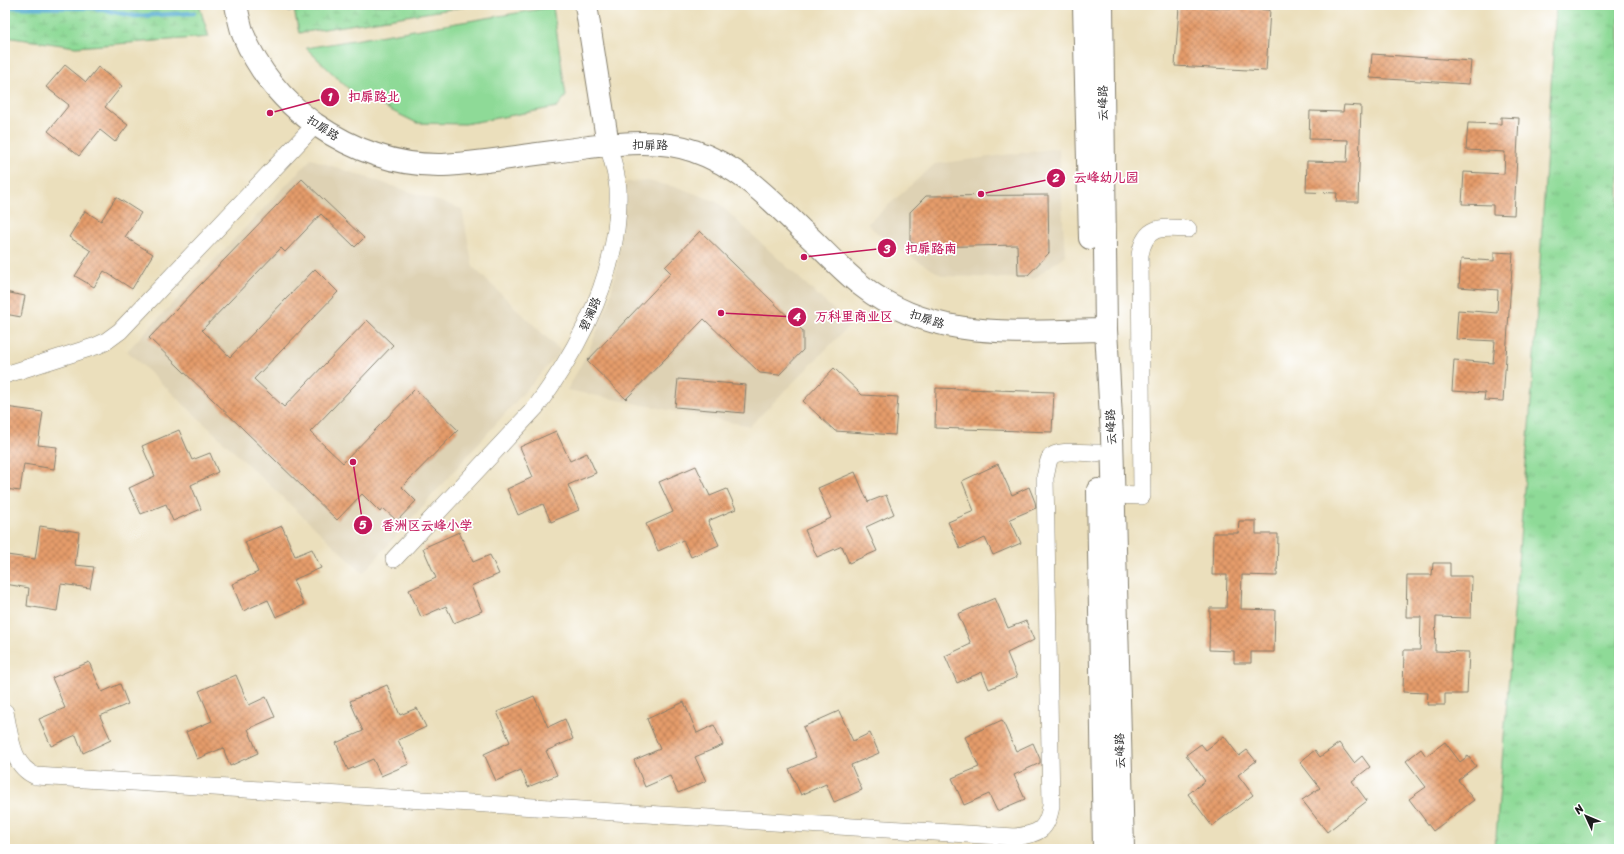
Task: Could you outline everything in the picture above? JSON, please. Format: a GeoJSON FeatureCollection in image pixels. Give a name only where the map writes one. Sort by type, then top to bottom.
{"type":"FeatureCollection","features":[{"type":"Feature","properties":{"kind":"street","name":"扣扉路"},"geometry":{"type":"LineString","coordinates":[[236,5],[242,32],[260,67],[286,100],[316,124],[350,145],[370,153],[424,164],[443,165],[470,163],[608,145],[664,143],[682,147],[698,152],[726,165],[750,182],[862,286],[889,304],[914,316],[939,324],[976,331],[1098,330]]}},
{"type":"Feature","properties":{"kind":"street","name":"碧澜路"},"geometry":{"type":"LineString","coordinates":[[394,559],[531,412],[552,384],[575,346],[601,289],[613,255],[618,189],[608,145],[586,5]]}},
{"type":"Feature","properties":{"kind":"street","name":"云峰路"},"geometry":{"type":"LineString","coordinates":[[1084,5],[1098,330],[1112,436],[1123,849]]}},
{"type":"Feature","properties":{"kind":"street","name":"云峰路"},"geometry":{"type":"LineString","coordinates":[[1102,5],[1097,453],[1104,849]]}},
{"type":"Feature","properties":{"kind":"street"},"geometry":{"type":"LineString","coordinates":[[5,375],[96,346],[105,342],[120,331],[316,124]]}},
{"type":"Feature","properties":{"kind":"street"},"geometry":{"type":"LineString","coordinates":[[1113,495],[1142,496],[1140,255],[1142,246],[1148,236],[1159,228],[1180,228]]}},
{"type":"Feature","properties":{"kind":"street"},"geometry":{"type":"LineString","coordinates":[[5,712],[16,758],[24,769],[36,776],[1015,837],[1032,835],[1046,824],[1051,806],[1046,477],[1050,458],[1060,452],[1097,453]]}},
{"type":"Feature","properties":{"kind":"shaded area"},"geometry":{"type":"Polygon","coordinates":[[[1059,148],[1065,255],[1034,279],[943,276],[891,245],[867,224],[935,164],[1059,148]]]}},
{"type":"Feature","properties":{"kind":"shaded area"},"geometry":{"type":"Polygon","coordinates":[[[311,159],[462,209],[473,267],[561,351],[363,573],[127,351],[311,159]]]}},
{"type":"Feature","properties":{"kind":"shaded area"},"geometry":{"type":"Polygon","coordinates":[[[648,181],[680,188],[717,202],[850,325],[750,426],[567,390],[588,352],[609,302],[618,261],[625,182],[648,181]]]}},
{"type":"Feature","properties":{"kind":"green space"},"geometry":{"type":"Polygon","coordinates":[[[5,5],[199,5],[209,37],[76,47],[5,37],[5,5]]]}},
{"type":"Feature","properties":{"kind":"green space"},"geometry":{"type":"Polygon","coordinates":[[[293,5],[476,5],[299,33],[293,5]]]}},
{"type":"Feature","properties":{"kind":"green space"},"geometry":{"type":"Polygon","coordinates":[[[1556,5],[1619,5],[1619,849],[1495,849],[1532,389],[1556,5]]]}},
{"type":"Feature","properties":{"kind":"green space"},"geometry":{"type":"Polygon","coordinates":[[[553,7],[566,96],[557,107],[465,124],[417,123],[351,91],[306,48],[553,7]]]}},
{"type":"Feature","properties":{"kind":"water"},"geometry":{"type":"Polygon","coordinates":[[[287,5],[306,5],[289,12],[287,5]]]}},
{"type":"Feature","properties":{"kind":"building"},"geometry":{"type":"Polygon","coordinates":[[[1179,6],[1270,10],[1266,71],[1175,66],[1179,6]]]}},
{"type":"Feature","properties":{"kind":"building"},"geometry":{"type":"Polygon","coordinates":[[[1372,54],[1471,61],[1469,84],[1370,78],[1372,54]]]}},
{"type":"Feature","properties":{"kind":"building"},"geometry":{"type":"Polygon","coordinates":[[[65,65],[86,82],[98,67],[122,86],[105,107],[128,125],[115,142],[100,130],[79,156],[48,131],[69,105],[46,87],[65,65]]]}},
{"type":"Feature","properties":{"kind":"building"},"geometry":{"type":"Polygon","coordinates":[[[1344,105],[1361,106],[1358,202],[1336,202],[1337,193],[1306,192],[1307,161],[1347,162],[1348,140],[1309,139],[1310,111],[1343,112],[1344,105]]]}},
{"type":"Feature","properties":{"kind":"building"},"geometry":{"type":"Polygon","coordinates":[[[1501,117],[1519,118],[1514,215],[1493,214],[1493,205],[1462,204],[1464,172],[1504,174],[1505,152],[1466,150],[1468,123],[1501,124],[1501,117]]]}},
{"type":"Feature","properties":{"kind":"building"},"geometry":{"type":"Polygon","coordinates":[[[302,179],[364,238],[355,247],[321,214],[285,252],[281,248],[202,330],[230,357],[315,269],[338,292],[254,379],[284,407],[367,320],[393,345],[310,432],[343,463],[415,389],[458,430],[402,487],[416,501],[397,521],[383,508],[380,512],[362,494],[337,520],[149,338],[302,179]]]}},
{"type":"Feature","properties":{"kind":"building"},"geometry":{"type":"Polygon","coordinates":[[[1048,195],[1049,253],[1028,275],[1018,275],[1017,245],[925,247],[910,242],[910,212],[926,196],[1048,195]]]}},
{"type":"Feature","properties":{"kind":"building"},"geometry":{"type":"Polygon","coordinates":[[[116,197],[141,213],[125,237],[153,254],[132,289],[104,271],[94,287],[75,276],[91,251],[69,237],[85,211],[101,221],[116,197]]]}},
{"type":"Feature","properties":{"kind":"building"},"geometry":{"type":"Polygon","coordinates":[[[700,231],[803,331],[803,350],[779,375],[760,373],[704,319],[626,399],[587,361],[671,273],[665,267],[700,231]]]}},
{"type":"Feature","properties":{"kind":"building"},"geometry":{"type":"Polygon","coordinates":[[[1494,252],[1513,253],[1503,401],[1484,400],[1485,393],[1452,391],[1454,360],[1493,363],[1495,341],[1456,339],[1458,310],[1497,313],[1498,290],[1459,287],[1461,259],[1494,261],[1494,252]]]}},
{"type":"Feature","properties":{"kind":"building"},"geometry":{"type":"Polygon","coordinates":[[[5,292],[25,296],[21,317],[5,314],[5,292]]]}},
{"type":"Feature","properties":{"kind":"building"},"geometry":{"type":"Polygon","coordinates":[[[834,368],[862,395],[898,397],[895,435],[835,431],[803,401],[834,368]]]}},
{"type":"Feature","properties":{"kind":"building"},"geometry":{"type":"Polygon","coordinates":[[[678,379],[746,385],[744,413],[675,407],[678,379]]]}},
{"type":"Feature","properties":{"kind":"building"},"geometry":{"type":"Polygon","coordinates":[[[936,388],[1054,392],[1052,432],[935,428],[936,388]]]}},
{"type":"Feature","properties":{"kind":"building"},"geometry":{"type":"Polygon","coordinates":[[[5,407],[43,412],[38,445],[57,447],[54,469],[24,464],[20,491],[5,489],[5,407]]]}},
{"type":"Feature","properties":{"kind":"building"},"geometry":{"type":"Polygon","coordinates":[[[179,430],[192,460],[210,453],[218,472],[191,485],[201,509],[173,521],[166,504],[141,514],[129,488],[155,476],[142,446],[179,430]]]}},
{"type":"Feature","properties":{"kind":"building"},"geometry":{"type":"Polygon","coordinates":[[[556,431],[570,461],[587,453],[596,473],[568,485],[579,510],[551,522],[543,504],[518,515],[507,489],[533,477],[520,447],[556,431]]]}},
{"type":"Feature","properties":{"kind":"building"},"geometry":{"type":"Polygon","coordinates":[[[998,464],[1012,495],[1029,487],[1035,502],[1036,508],[1010,519],[1021,543],[993,555],[985,538],[960,549],[948,522],[974,511],[962,481],[998,464]]]}},
{"type":"Feature","properties":{"kind":"building"},"geometry":{"type":"Polygon","coordinates":[[[696,466],[710,496],[727,489],[736,509],[708,521],[719,545],[691,557],[683,540],[658,551],[646,524],[673,512],[659,482],[696,466]]]}},
{"type":"Feature","properties":{"kind":"building"},"geometry":{"type":"Polygon","coordinates":[[[855,472],[868,502],[886,495],[894,514],[866,527],[877,551],[849,563],[842,546],[817,557],[805,530],[831,518],[818,488],[855,472]]]}},
{"type":"Feature","properties":{"kind":"building"},"geometry":{"type":"Polygon","coordinates":[[[1239,521],[1256,521],[1256,534],[1278,534],[1277,576],[1242,575],[1241,609],[1275,610],[1274,652],[1251,652],[1251,663],[1234,663],[1234,651],[1209,650],[1210,608],[1226,608],[1227,575],[1212,575],[1213,533],[1238,533],[1239,521]]]}},
{"type":"Feature","properties":{"kind":"building"},"geometry":{"type":"Polygon","coordinates":[[[40,526],[79,532],[75,565],[94,567],[90,588],[61,584],[57,611],[27,606],[29,588],[5,584],[7,555],[35,559],[40,526]]]}},
{"type":"Feature","properties":{"kind":"building"},"geometry":{"type":"Polygon","coordinates":[[[282,526],[295,556],[312,549],[321,568],[293,580],[304,605],[276,617],[268,600],[243,611],[232,584],[258,572],[245,542],[282,526]]]}},
{"type":"Feature","properties":{"kind":"building"},"geometry":{"type":"Polygon","coordinates":[[[459,532],[473,562],[490,555],[499,574],[471,586],[482,611],[454,623],[446,606],[421,617],[409,590],[436,578],[423,548],[459,532]]]}},
{"type":"Feature","properties":{"kind":"building"},"geometry":{"type":"Polygon","coordinates":[[[1433,563],[1450,563],[1450,576],[1472,576],[1471,618],[1436,617],[1435,651],[1469,652],[1467,694],[1445,694],[1445,705],[1427,705],[1428,693],[1403,692],[1404,650],[1420,650],[1421,617],[1406,617],[1407,575],[1432,575],[1433,563]]]}},
{"type":"Feature","properties":{"kind":"building"},"geometry":{"type":"Polygon","coordinates":[[[995,598],[1008,628],[1026,621],[1034,640],[1007,653],[1017,677],[989,689],[982,672],[957,683],[945,656],[971,644],[958,614],[995,598]]]}},
{"type":"Feature","properties":{"kind":"building"},"geometry":{"type":"Polygon","coordinates":[[[89,662],[102,692],[120,684],[128,704],[100,716],[111,740],[83,753],[76,735],[51,746],[39,719],[65,708],[52,678],[89,662]]]}},
{"type":"Feature","properties":{"kind":"building"},"geometry":{"type":"Polygon","coordinates":[[[236,675],[249,705],[266,697],[275,717],[248,729],[258,753],[230,766],[223,748],[197,759],[186,732],[212,721],[199,691],[236,675]]]}},
{"type":"Feature","properties":{"kind":"building"},"geometry":{"type":"Polygon","coordinates":[[[387,685],[400,715],[417,708],[426,727],[398,740],[409,764],[381,776],[373,759],[348,770],[336,743],[363,731],[350,701],[387,685]]]}},
{"type":"Feature","properties":{"kind":"building"},"geometry":{"type":"Polygon","coordinates":[[[534,696],[548,727],[565,719],[573,739],[546,751],[557,775],[528,787],[521,770],[496,781],[484,754],[510,742],[497,712],[534,696]]]}},
{"type":"Feature","properties":{"kind":"building"},"geometry":{"type":"Polygon","coordinates":[[[684,702],[697,733],[714,725],[723,745],[695,757],[706,781],[678,793],[670,776],[645,787],[634,760],[660,749],[647,719],[684,702]]]}},
{"type":"Feature","properties":{"kind":"building"},"geometry":{"type":"Polygon","coordinates":[[[839,711],[853,741],[870,733],[879,753],[851,765],[862,790],[834,802],[826,784],[801,795],[789,769],[816,757],[803,727],[839,711]]]}},
{"type":"Feature","properties":{"kind":"building"},"geometry":{"type":"Polygon","coordinates":[[[1002,720],[1016,751],[1033,743],[1040,759],[1040,763],[1014,775],[1025,799],[997,811],[989,794],[964,805],[952,778],[979,767],[965,737],[1002,720]]]}},
{"type":"Feature","properties":{"kind":"building"},"geometry":{"type":"Polygon","coordinates":[[[1224,736],[1239,756],[1247,750],[1256,761],[1238,775],[1253,795],[1212,826],[1188,794],[1205,781],[1186,755],[1201,744],[1206,750],[1224,736]]]}},
{"type":"Feature","properties":{"kind":"building"},"geometry":{"type":"Polygon","coordinates":[[[1445,742],[1460,762],[1468,756],[1476,766],[1458,780],[1474,800],[1433,831],[1409,799],[1426,787],[1406,761],[1421,749],[1426,756],[1445,742]]]}},
{"type":"Feature","properties":{"kind":"building"},"geometry":{"type":"Polygon","coordinates":[[[1339,743],[1354,763],[1362,756],[1370,767],[1352,781],[1367,801],[1327,832],[1302,800],[1320,788],[1300,762],[1315,750],[1320,757],[1339,743]]]}},
{"type":"Feature","properties":{"kind":"waterway"},"geometry":{"type":"LineString","coordinates":[[284,7],[296,5]]}},
{"type":"Feature","properties":{"kind":"waterway"},"geometry":{"type":"LineString","coordinates":[[5,7],[94,8],[135,16],[194,13]]}},
{"type":"Feature","properties":{"kind":"place","name":"扣扉路北"},"geometry":{"type":"Point","coordinates":[270,113]}},
{"type":"Feature","properties":{"kind":"place","name":"云峰幼儿园"},"geometry":{"type":"Point","coordinates":[981,194]}},
{"type":"Feature","properties":{"kind":"place","name":"扣扉路南"},"geometry":{"type":"Point","coordinates":[804,257]}},
{"type":"Feature","properties":{"kind":"place","name":"万科里商业区"},"geometry":{"type":"Point","coordinates":[721,313]}},
{"type":"Feature","properties":{"kind":"place","name":"香洲区云峰小学"},"geometry":{"type":"Point","coordinates":[353,462]}}]}
